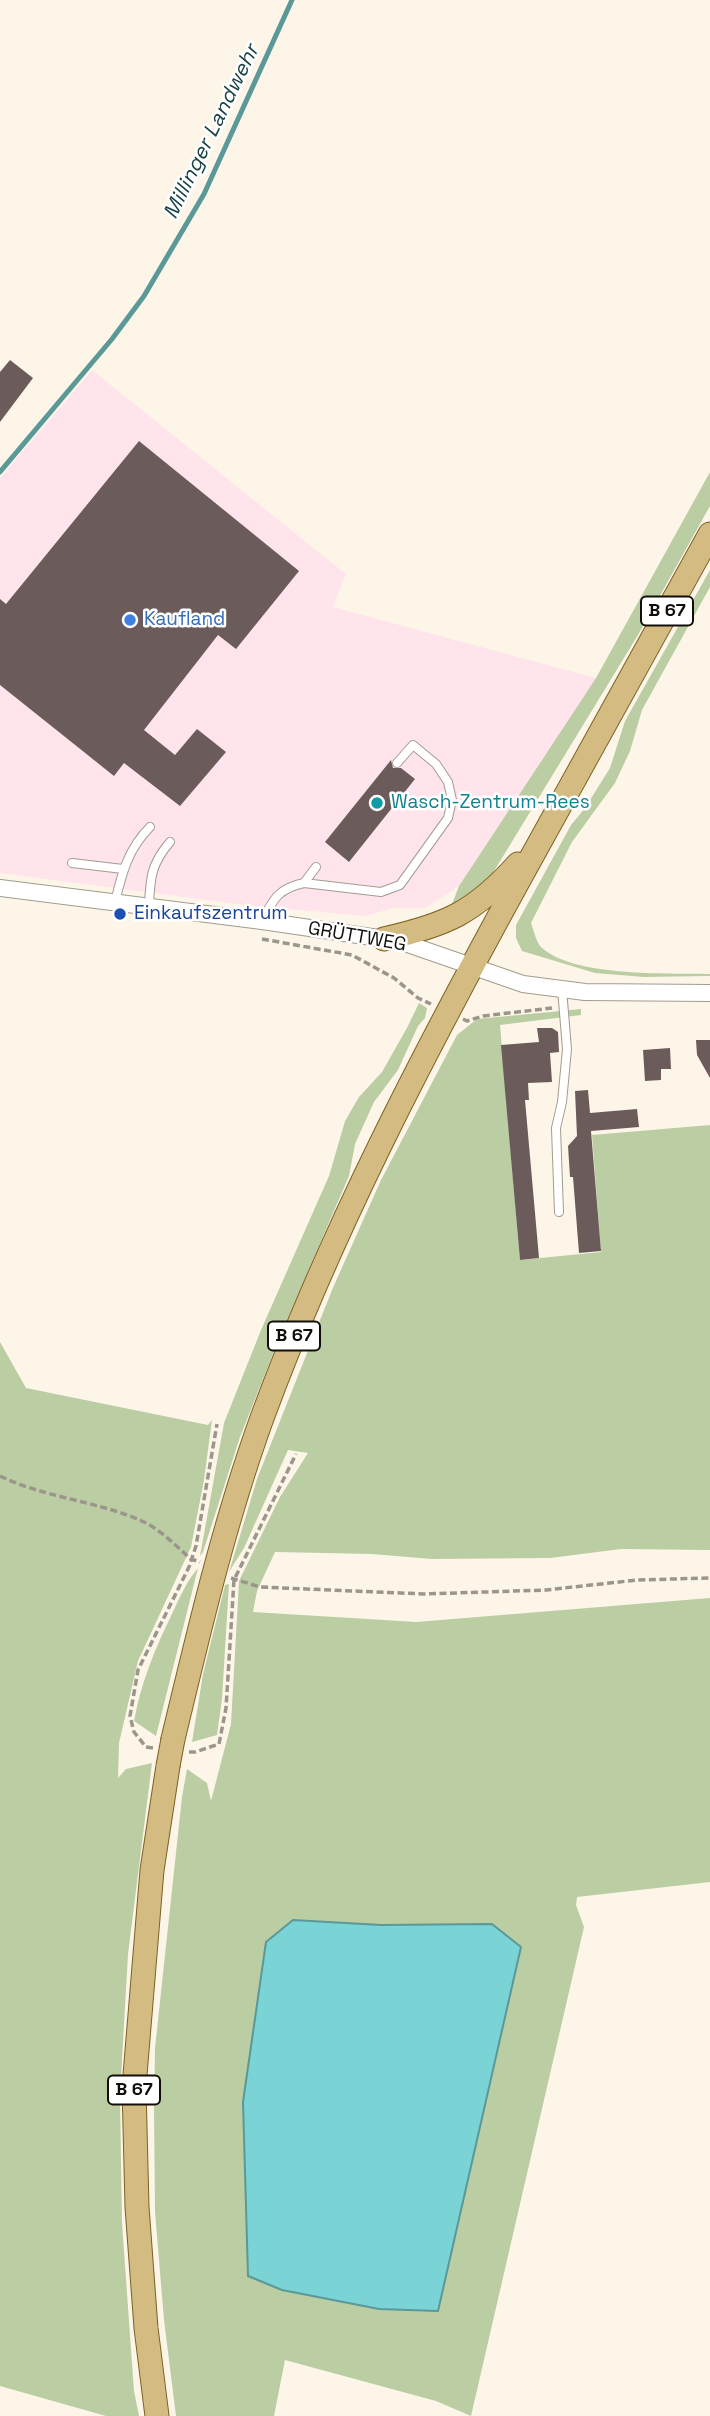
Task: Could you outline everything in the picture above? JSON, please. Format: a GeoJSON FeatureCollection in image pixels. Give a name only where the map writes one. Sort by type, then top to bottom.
{"type":"FeatureCollection","features":[{"type":"Feature","properties":{"kind":"main road","name":"B 67"},"geometry":{"type":"LineString","coordinates":[[157,2416],[146,2328],[137,2207],[134,2087],[152,1870],[173,1739],[214,1568],[262,1419],[310,1297],[385,1135],[471,967],[710,534]]}},
{"type":"Feature","properties":{"kind":"main road","name":"B 67"},"geometry":{"type":"LineString","coordinates":[[384,939],[440,925],[467,911],[502,882],[543,836]]}},
{"type":"Feature","properties":{"kind":"street","name":"GRÜTTWEG"},"geometry":{"type":"LineString","coordinates":[[0,888],[400,941],[523,984],[585,992],[710,993]]}},
{"type":"Feature","properties":{"kind":"lane"},"geometry":{"type":"LineString","coordinates":[[262,921],[277,894],[293,885],[304,883],[381,892],[400,886],[449,818],[452,800],[448,782],[436,764],[413,745],[397,763]]}},
{"type":"Feature","properties":{"kind":"lane"},"geometry":{"type":"LineString","coordinates":[[115,902],[123,869],[139,839],[150,827]]}},
{"type":"Feature","properties":{"kind":"lane"},"geometry":{"type":"LineString","coordinates":[[149,907],[150,878],[158,856],[170,842]]}},
{"type":"Feature","properties":{"kind":"lane"},"geometry":{"type":"LineString","coordinates":[[72,863],[123,869]]}},
{"type":"Feature","properties":{"kind":"lane"},"geometry":{"type":"LineString","coordinates":[[304,883],[316,867]]}},
{"type":"Feature","properties":{"kind":"lane"},"geometry":{"type":"LineString","coordinates":[[559,1212],[556,1128],[562,1102],[567,1049],[562,989]]}},
{"type":"Feature","properties":{"kind":"path"},"geometry":{"type":"LineString","coordinates":[[0,1476],[146,1523],[191,1559],[234,1580],[260,1587],[424,1594],[546,1590],[637,1580],[710,1578]]}},
{"type":"Feature","properties":{"kind":"shaded area"},"geometry":{"type":"Polygon","coordinates":[[[92,370],[346,574],[333,607],[596,678],[459,886],[425,908],[394,908],[365,916],[253,906],[0,873],[0,478],[92,370]]]}},
{"type":"Feature","properties":{"kind":"green space"},"geometry":{"type":"Polygon","coordinates":[[[710,472],[710,506],[638,635],[491,876],[480,890],[449,912],[459,886],[596,678],[710,472]]]}},
{"type":"Feature","properties":{"kind":"green space"},"geometry":{"type":"Polygon","coordinates":[[[710,570],[710,587],[642,710],[630,751],[615,783],[572,842],[531,923],[542,948],[576,964],[622,972],[710,976],[644,977],[595,973],[522,951],[516,938],[516,925],[571,825],[610,768],[625,721],[710,570]]]}},
{"type":"Feature","properties":{"kind":"green space"},"geometry":{"type":"Polygon","coordinates":[[[419,1003],[427,1008],[425,1018],[418,1026],[398,1070],[374,1102],[355,1144],[349,1176],[240,1437],[200,1556],[224,1423],[261,1330],[329,1176],[345,1121],[359,1097],[382,1072],[419,1003]]]}},
{"type":"Feature","properties":{"kind":"green space"},"geometry":{"type":"Polygon","coordinates":[[[581,1009],[581,1015],[500,1025],[520,1260],[601,1252],[592,1135],[710,1125],[710,1550],[621,1549],[550,1558],[431,1559],[372,1554],[275,1552],[257,1591],[253,1612],[416,1622],[710,1598],[710,1882],[577,1897],[576,1905],[584,1927],[471,2416],[436,2401],[285,2360],[274,2416],[176,2416],[164,2320],[155,2212],[154,2112],[155,2048],[182,1797],[187,1769],[207,1783],[211,1801],[231,1724],[239,1581],[280,1497],[308,1453],[288,1450],[244,1548],[229,1572],[257,1479],[332,1290],[381,1180],[457,1035],[477,1019],[581,1009]],[[293,1920],[282,2290],[379,2309],[381,1925],[293,1920]]]}},
{"type":"Feature","properties":{"kind":"green space"},"geometry":{"type":"Polygon","coordinates":[[[0,1342],[26,1388],[208,1425],[212,1420],[191,1547],[138,1661],[119,1743],[118,1778],[126,1769],[152,1763],[128,1954],[120,2096],[122,2223],[134,2391],[139,2416],[106,2416],[0,2386],[0,1342]]]}},
{"type":"Feature","properties":{"kind":"green space"},"geometry":{"type":"Polygon","coordinates":[[[198,1568],[156,1736],[134,1721],[137,1707],[159,1642],[183,1591],[198,1568]]]}},
{"type":"Feature","properties":{"kind":"green space"},"geometry":{"type":"Polygon","coordinates":[[[229,1584],[222,1699],[217,1735],[192,1742],[203,1674],[225,1585],[229,1584]]]}},
{"type":"Feature","properties":{"kind":"water"},"geometry":{"type":"Polygon","coordinates":[[[293,1920],[381,1925],[492,1924],[521,1947],[438,2311],[379,2309],[282,2290],[248,2276],[243,2102],[266,1942],[293,1920]]]}},
{"type":"Feature","properties":{"kind":"building"},"geometry":{"type":"Polygon","coordinates":[[[10,360],[33,378],[0,422],[0,372],[10,360]]]}},
{"type":"Feature","properties":{"kind":"building","name":"Kaufland"},"geometry":{"type":"Polygon","coordinates":[[[139,441],[299,571],[236,649],[218,635],[144,730],[175,755],[197,729],[226,752],[180,806],[124,763],[114,776],[0,685],[0,599],[6,604],[139,441]]]}},
{"type":"Feature","properties":{"kind":"building","name":"Wasch-Zentrum-Rees"},"geometry":{"type":"Polygon","coordinates":[[[391,760],[393,768],[401,768],[415,779],[349,862],[325,842],[391,760]]]}},
{"type":"Feature","properties":{"kind":"building"},"geometry":{"type":"Polygon","coordinates":[[[537,1028],[552,1028],[558,1032],[559,1052],[550,1053],[552,1082],[528,1083],[529,1100],[525,1100],[539,1258],[520,1260],[501,1045],[539,1042],[537,1028]]]}},
{"type":"Feature","properties":{"kind":"building"},"geometry":{"type":"Polygon","coordinates":[[[696,1040],[710,1040],[710,1078],[697,1055],[696,1040]]]}},
{"type":"Feature","properties":{"kind":"building"},"geometry":{"type":"Polygon","coordinates":[[[670,1048],[671,1069],[661,1069],[661,1080],[645,1081],[643,1050],[670,1048]]]}},
{"type":"Feature","properties":{"kind":"building"},"geometry":{"type":"Polygon","coordinates":[[[588,1090],[590,1113],[637,1109],[639,1127],[591,1131],[601,1251],[579,1253],[568,1146],[577,1136],[575,1091],[588,1090]]]}},
{"type":"Feature","properties":{"kind":"waterway","name":"Millinger Landwehr"},"geometry":{"type":"LineString","coordinates":[[0,472],[112,339],[144,296],[204,194],[292,0]]}},
{"type":"Feature","properties":{"kind":"place","name":"Kaufland"},"geometry":{"type":"Point","coordinates":[130,620]}},
{"type":"Feature","properties":{"kind":"place","name":"Wasch-Zentrum-Rees"},"geometry":{"type":"Point","coordinates":[377,803]}},
{"type":"Feature","properties":{"kind":"place","name":"Einkaufszentrum"},"geometry":{"type":"Point","coordinates":[120,914]}}]}
